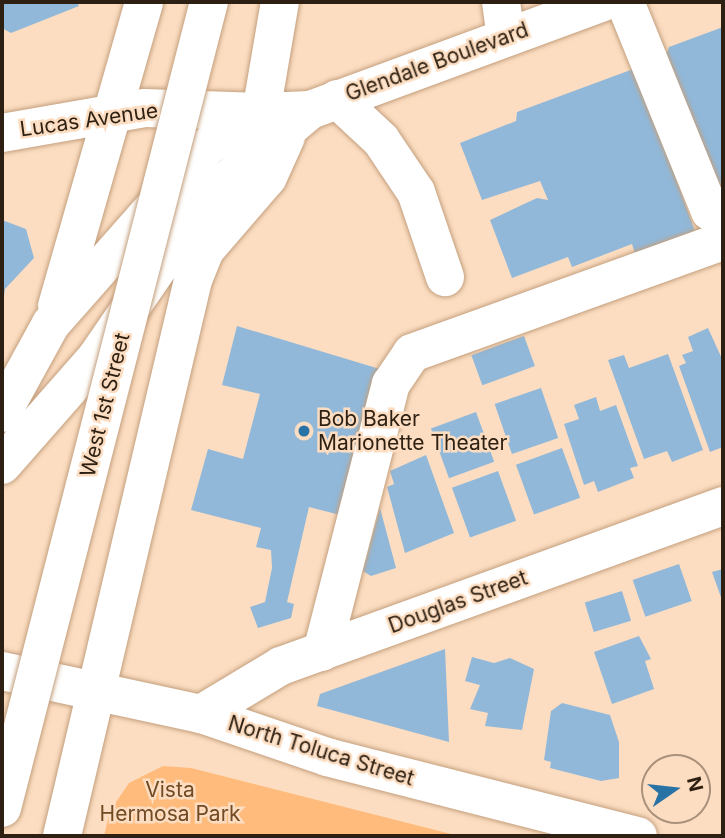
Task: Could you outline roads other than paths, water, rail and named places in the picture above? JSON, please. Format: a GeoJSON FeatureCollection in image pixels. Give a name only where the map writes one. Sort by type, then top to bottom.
{"type":"FeatureCollection","features":[{"type":"Feature","properties":{"kind":"main road"},"geometry":{"type":"LineString","coordinates":[[2,413],[51,324],[114,118],[144,2]]}},
{"type":"Feature","properties":{"kind":"main road","name":"West 1st Street"},"geometry":{"type":"LineString","coordinates":[[2,808],[209,2]]}},
{"type":"Feature","properties":{"kind":"main road"},"geometry":{"type":"LineString","coordinates":[[62,836],[193,280],[205,250],[268,177],[300,112],[280,2]]}},
{"type":"Feature","properties":{"kind":"main road","name":"Glendale Boulevard"},"geometry":{"type":"LineString","coordinates":[[51,324],[208,146],[300,112],[503,19],[603,2]]}},
{"type":"Feature","properties":{"kind":"main road"},"geometry":{"type":"LineString","coordinates":[[625,2],[710,211],[723,206]]}},
{"type":"Feature","properties":{"kind":"main road","name":"Lucas Avenue"},"geometry":{"type":"LineString","coordinates":[[2,133],[114,118],[145,108],[300,112]]}},
{"type":"Feature","properties":{"kind":"main road"},"geometry":{"type":"LineString","coordinates":[[2,465],[96,358],[206,198],[300,112]]}},
{"type":"Feature","properties":{"kind":"main road"},"geometry":{"type":"LineString","coordinates":[[300,112],[381,141],[416,192],[445,277]]}},
{"type":"Feature","properties":{"kind":"main road"},"geometry":{"type":"LineString","coordinates":[[114,118],[208,146],[253,155]]}},
{"type":"Feature","properties":{"kind":"main road"},"geometry":{"type":"LineString","coordinates":[[322,652],[391,384],[412,353],[723,240]]}},
{"type":"Feature","properties":{"kind":"main road","name":"Douglas Street"},"geometry":{"type":"LineString","coordinates":[[201,714],[281,666],[723,506]]}},
{"type":"Feature","properties":{"kind":"main road","name":"North Toluca Street"},"geometry":{"type":"LineString","coordinates":[[2,671],[201,714],[327,757],[638,836]]}},
{"type":"Feature","properties":{"kind":"place","name":"Bob Baker Marionette Theater"},"geometry":{"type":"Point","coordinates":[304,431]}},
{"type":"Feature","properties":{"kind":"park label","name":"Vista Hermosa Park"},"geometry":{"type":"Point","coordinates":[170,802]}}]}
